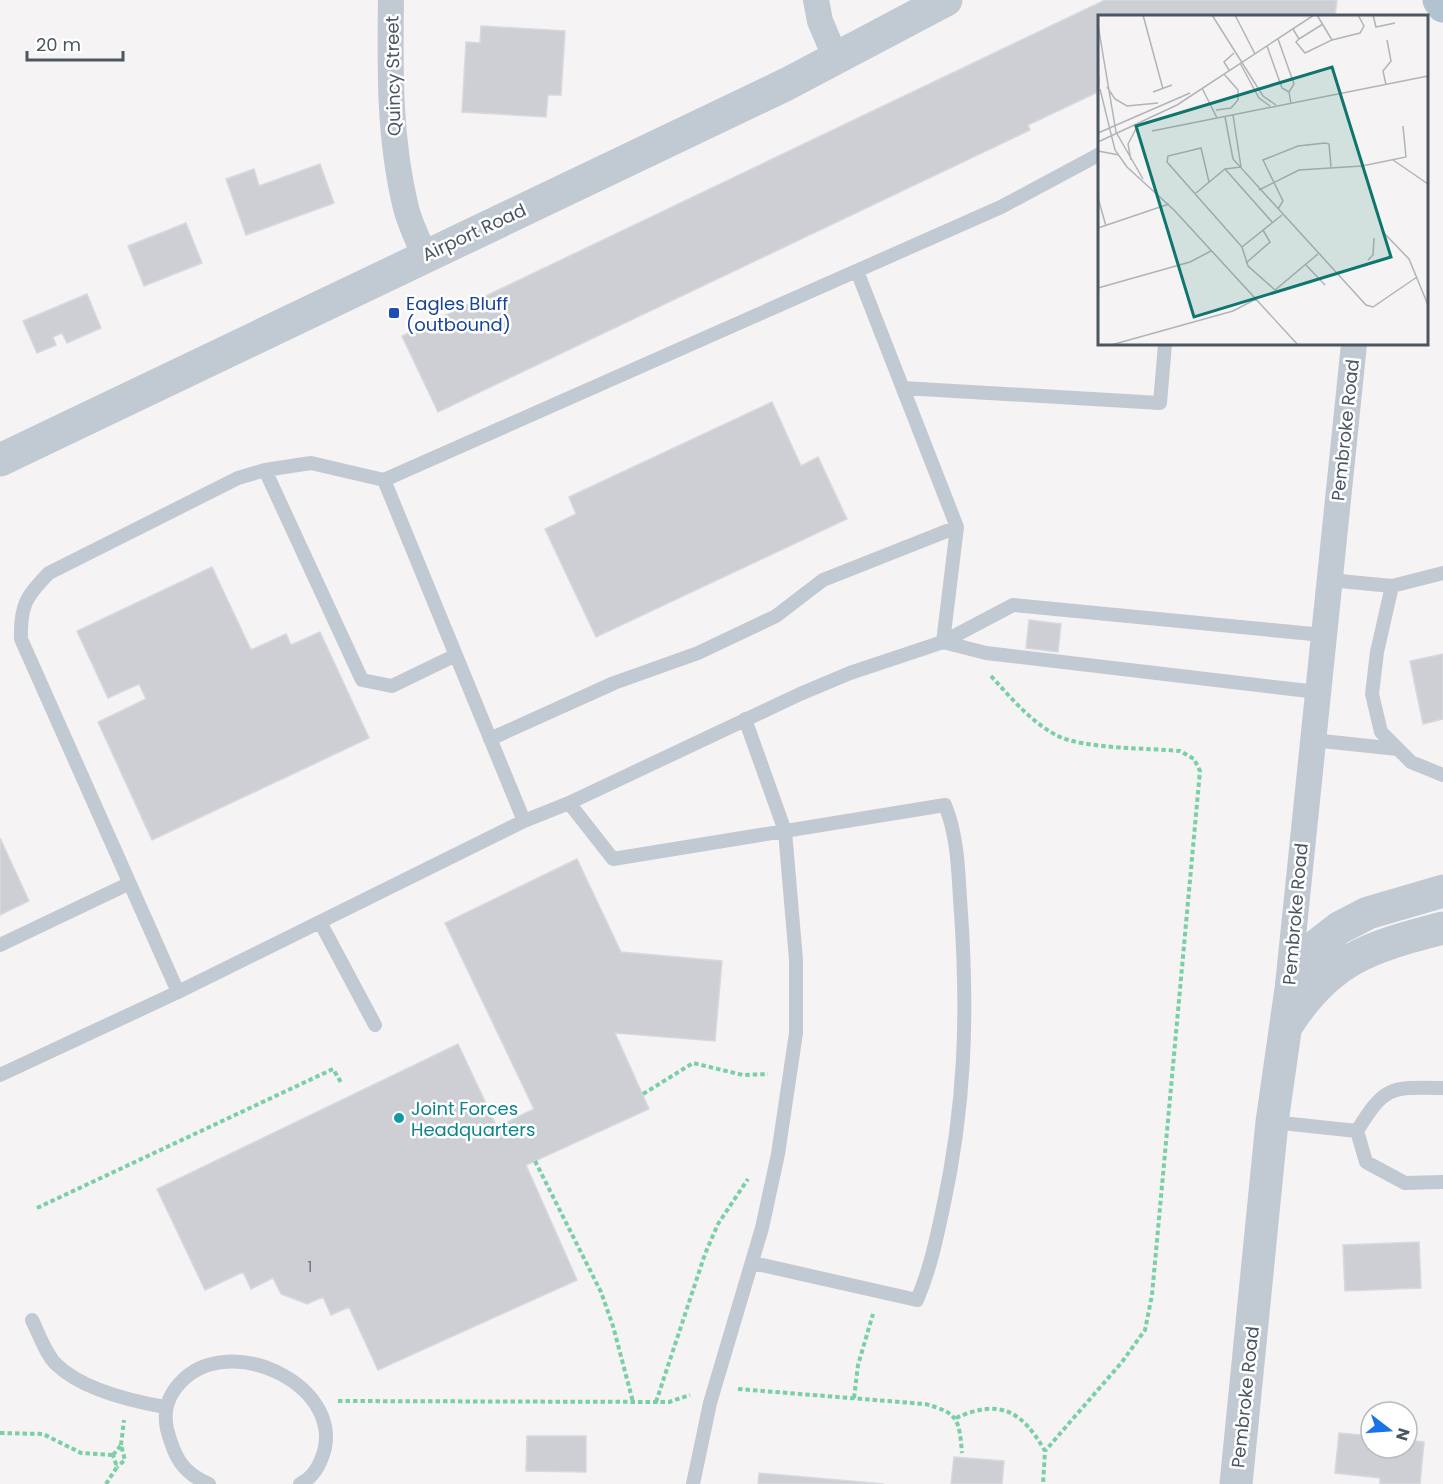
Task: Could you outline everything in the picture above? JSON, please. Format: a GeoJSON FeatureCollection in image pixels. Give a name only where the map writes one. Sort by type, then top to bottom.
{"type":"FeatureCollection","features":[{"type":"Feature","properties":{"kind":"main road"},"geometry":{"type":"LineString","coordinates":[[1439,0],[1443,6]]}},
{"type":"Feature","properties":{"kind":"street","name":"Quincy Street"},"geometry":{"type":"LineString","coordinates":[[391,0],[389,87],[393,139],[406,210],[425,255]]}},
{"type":"Feature","properties":{"kind":"street"},"geometry":{"type":"LineString","coordinates":[[816,0],[820,21],[836,59]]}},
{"type":"Feature","properties":{"kind":"street","name":"Airport Road"},"geometry":{"type":"LineString","coordinates":[[0,460],[836,59],[946,0]]}},
{"type":"Feature","properties":{"kind":"street","name":"Pembroke Road"},"geometry":{"type":"LineString","coordinates":[[1236,1484],[1354,345]]}},
{"type":"Feature","properties":{"kind":"street"},"geometry":{"type":"LineString","coordinates":[[1284,1029],[1312,991],[1343,964],[1361,953],[1390,924],[1443,891]]}},
{"type":"Feature","properties":{"kind":"street"},"geometry":{"type":"LineString","coordinates":[[1390,924],[1443,928]]}},
{"type":"Feature","properties":{"kind":"lane"},"geometry":{"type":"LineString","coordinates":[[178,992],[21,639],[20,614],[30,591],[49,573],[238,478],[265,470],[311,463],[384,480],[1001,207],[1098,155]]}},
{"type":"Feature","properties":{"kind":"lane"},"geometry":{"type":"LineString","coordinates":[[857,271],[957,527],[943,642]]}},
{"type":"Feature","properties":{"kind":"lane"},"geometry":{"type":"LineString","coordinates":[[903,388],[1160,403],[1165,345]]}},
{"type":"Feature","properties":{"kind":"lane"},"geometry":{"type":"LineString","coordinates":[[265,470],[362,680],[392,686],[456,655]]}},
{"type":"Feature","properties":{"kind":"lane"},"geometry":{"type":"LineString","coordinates":[[384,480],[524,820]]}},
{"type":"Feature","properties":{"kind":"lane"},"geometry":{"type":"LineString","coordinates":[[490,739],[614,683],[698,653],[776,616],[823,580],[957,527]]}},
{"type":"Feature","properties":{"kind":"lane"},"geometry":{"type":"LineString","coordinates":[[1329,580],[1392,586],[1443,573]]}},
{"type":"Feature","properties":{"kind":"lane"},"geometry":{"type":"LineString","coordinates":[[1392,586],[1377,652],[1372,694],[1381,732],[1411,762],[1443,775]]}},
{"type":"Feature","properties":{"kind":"lane"},"geometry":{"type":"LineString","coordinates":[[0,1075],[178,992],[524,820],[569,803],[745,719],[850,673],[943,642],[1013,605],[1323,635]]}},
{"type":"Feature","properties":{"kind":"lane"},"geometry":{"type":"LineString","coordinates":[[943,642],[986,653],[1317,692]]}},
{"type":"Feature","properties":{"kind":"lane"},"geometry":{"type":"LineString","coordinates":[[693,1484],[714,1388],[753,1263],[778,1154],[796,1033],[796,960],[785,831],[745,719]]}},
{"type":"Feature","properties":{"kind":"lane"},"geometry":{"type":"LineString","coordinates":[[1312,740],[1398,749]]}},
{"type":"Feature","properties":{"kind":"lane"},"geometry":{"type":"LineString","coordinates":[[569,803],[614,859],[945,805],[955,831],[967,989],[964,1078],[951,1170],[929,1273],[917,1300],[753,1263]]}},
{"type":"Feature","properties":{"kind":"lane"},"geometry":{"type":"LineString","coordinates":[[0,945],[128,884]]}},
{"type":"Feature","properties":{"kind":"lane"},"geometry":{"type":"LineString","coordinates":[[320,922],[375,1025]]}},
{"type":"Feature","properties":{"kind":"lane"},"geometry":{"type":"LineString","coordinates":[[1443,1088],[1402,1087],[1376,1100],[1357,1131],[1366,1162],[1405,1183],[1443,1182]]}},
{"type":"Feature","properties":{"kind":"lane"},"geometry":{"type":"LineString","coordinates":[[1272,1122],[1357,1131]]}},
{"type":"Feature","properties":{"kind":"lane"},"geometry":{"type":"LineString","coordinates":[[32,1320],[56,1365],[93,1388],[142,1403],[165,1407]]}},
{"type":"Feature","properties":{"kind":"lane"},"geometry":{"type":"LineString","coordinates":[[203,1483],[184,1470],[173,1449],[166,1427],[165,1407],[178,1385],[203,1366],[228,1360],[257,1363],[285,1376],[303,1389],[319,1408],[327,1427],[327,1447],[317,1468],[300,1484]]}},
{"type":"Feature","properties":{"kind":"path"},"geometry":{"type":"LineString","coordinates":[[986,653],[989,674],[1027,715],[1058,736],[1079,742],[1180,751],[1194,759],[1200,771],[1152,1295],[1145,1330],[1122,1362],[1045,1451]]}},
{"type":"Feature","properties":{"kind":"path"},"geometry":{"type":"LineString","coordinates":[[643,1094],[693,1063],[743,1075],[771,1074],[770,1084]]}},
{"type":"Feature","properties":{"kind":"path"},"geometry":{"type":"LineString","coordinates":[[37,1208],[333,1069],[342,1084]]}},
{"type":"Feature","properties":{"kind":"path"},"geometry":{"type":"LineString","coordinates":[[535,1161],[601,1293],[613,1326],[633,1402]]}},
{"type":"Feature","properties":{"kind":"path"},"geometry":{"type":"LineString","coordinates":[[656,1402],[705,1254],[718,1224],[749,1177]]}},
{"type":"Feature","properties":{"kind":"path"},"geometry":{"type":"LineString","coordinates":[[854,1398],[858,1365],[880,1292]]}},
{"type":"Feature","properties":{"kind":"path"},"geometry":{"type":"LineString","coordinates":[[338,1401],[669,1402],[714,1388],[854,1398],[925,1404],[945,1409],[956,1418],[961,1428],[962,1453]]}},
{"type":"Feature","properties":{"kind":"path"},"geometry":{"type":"LineString","coordinates":[[956,1418],[967,1413],[1000,1407],[1015,1414],[1039,1440],[1045,1451],[1043,1484]]}},
{"type":"Feature","properties":{"kind":"path"},"geometry":{"type":"LineString","coordinates":[[0,1433],[43,1434],[81,1453],[113,1455]]}},
{"type":"Feature","properties":{"kind":"path"},"geometry":{"type":"LineString","coordinates":[[106,1484],[117,1467],[125,1460],[121,1445],[113,1455]]}},
{"type":"Feature","properties":{"kind":"path"},"geometry":{"type":"LineString","coordinates":[[113,1455],[117,1467]]}},
{"type":"Feature","properties":{"kind":"building"},"geometry":{"type":"Polygon","coordinates":[[[1105,0],[1337,0],[1335,15],[1098,15],[1098,92],[1028,125],[1030,130],[438,412],[402,336],[1105,0]]]}},
{"type":"Feature","properties":{"kind":"building"},"geometry":{"type":"Polygon","coordinates":[[[481,26],[565,31],[561,95],[548,95],[546,117],[462,112],[466,42],[480,43],[481,26]]]}},
{"type":"Feature","properties":{"kind":"building"},"geometry":{"type":"Polygon","coordinates":[[[320,164],[334,203],[246,235],[226,179],[254,169],[259,186],[320,164]]]}},
{"type":"Feature","properties":{"kind":"building"},"geometry":{"type":"Polygon","coordinates":[[[186,223],[202,263],[144,286],[128,246],[186,223]]]}},
{"type":"Feature","properties":{"kind":"building"},"geometry":{"type":"Polygon","coordinates":[[[87,294],[101,328],[67,343],[62,333],[53,337],[56,345],[37,353],[23,321],[87,294]]]}},
{"type":"Feature","properties":{"kind":"building"},"geometry":{"type":"Polygon","coordinates":[[[772,402],[801,466],[818,457],[847,519],[596,637],[545,529],[576,514],[569,497],[772,402]]]}},
{"type":"Feature","properties":{"kind":"building"},"geometry":{"type":"Polygon","coordinates":[[[212,567],[251,650],[286,634],[291,645],[320,632],[369,738],[152,840],[98,722],[146,699],[139,684],[108,698],[77,631],[212,567]]]}},
{"type":"Feature","properties":{"kind":"building"},"geometry":{"type":"Polygon","coordinates":[[[1029,620],[1061,624],[1058,652],[1026,648],[1029,620]]]}},
{"type":"Feature","properties":{"kind":"building"},"geometry":{"type":"Polygon","coordinates":[[[1443,654],[1443,719],[1423,724],[1410,661],[1443,654]]]}},
{"type":"Feature","properties":{"kind":"building"},"geometry":{"type":"Polygon","coordinates":[[[0,838],[29,901],[0,915],[0,838]]]}},
{"type":"Feature","properties":{"kind":"building","name":"Joint Forces Headquarters"},"geometry":{"type":"Polygon","coordinates":[[[577,859],[621,952],[722,961],[715,1041],[615,1033],[649,1109],[526,1165],[577,1280],[378,1370],[349,1307],[331,1315],[323,1297],[307,1304],[281,1294],[273,1278],[251,1289],[243,1272],[205,1290],[157,1189],[458,1044],[497,1127],[534,1109],[445,923],[577,859]]]}},
{"type":"Feature","properties":{"kind":"building"},"geometry":{"type":"Polygon","coordinates":[[[1419,1242],[1421,1288],[1345,1291],[1343,1245],[1419,1242]]]}},
{"type":"Feature","properties":{"kind":"building"},"geometry":{"type":"Polygon","coordinates":[[[1339,1433],[1359,1435],[1359,1460],[1419,1460],[1419,1441],[1424,1442],[1420,1484],[1380,1484],[1380,1478],[1335,1473],[1339,1433]]]}},
{"type":"Feature","properties":{"kind":"building"},"geometry":{"type":"Polygon","coordinates":[[[527,1436],[586,1436],[586,1472],[526,1471],[527,1436]]]}},
{"type":"Feature","properties":{"kind":"building"},"geometry":{"type":"Polygon","coordinates":[[[954,1457],[1004,1461],[1002,1484],[951,1484],[954,1457]]]}},
{"type":"Feature","properties":{"kind":"building"},"geometry":{"type":"Polygon","coordinates":[[[759,1473],[884,1484],[758,1484],[759,1473]]]}},
{"type":"Feature","properties":{"kind":"place","name":"Eagles Bluff (outbound)"},"geometry":{"type":"Point","coordinates":[394,313]}},
{"type":"Feature","properties":{"kind":"place","name":"Joint Forces Headquarters"},"geometry":{"type":"Point","coordinates":[399,1118]}}]}
